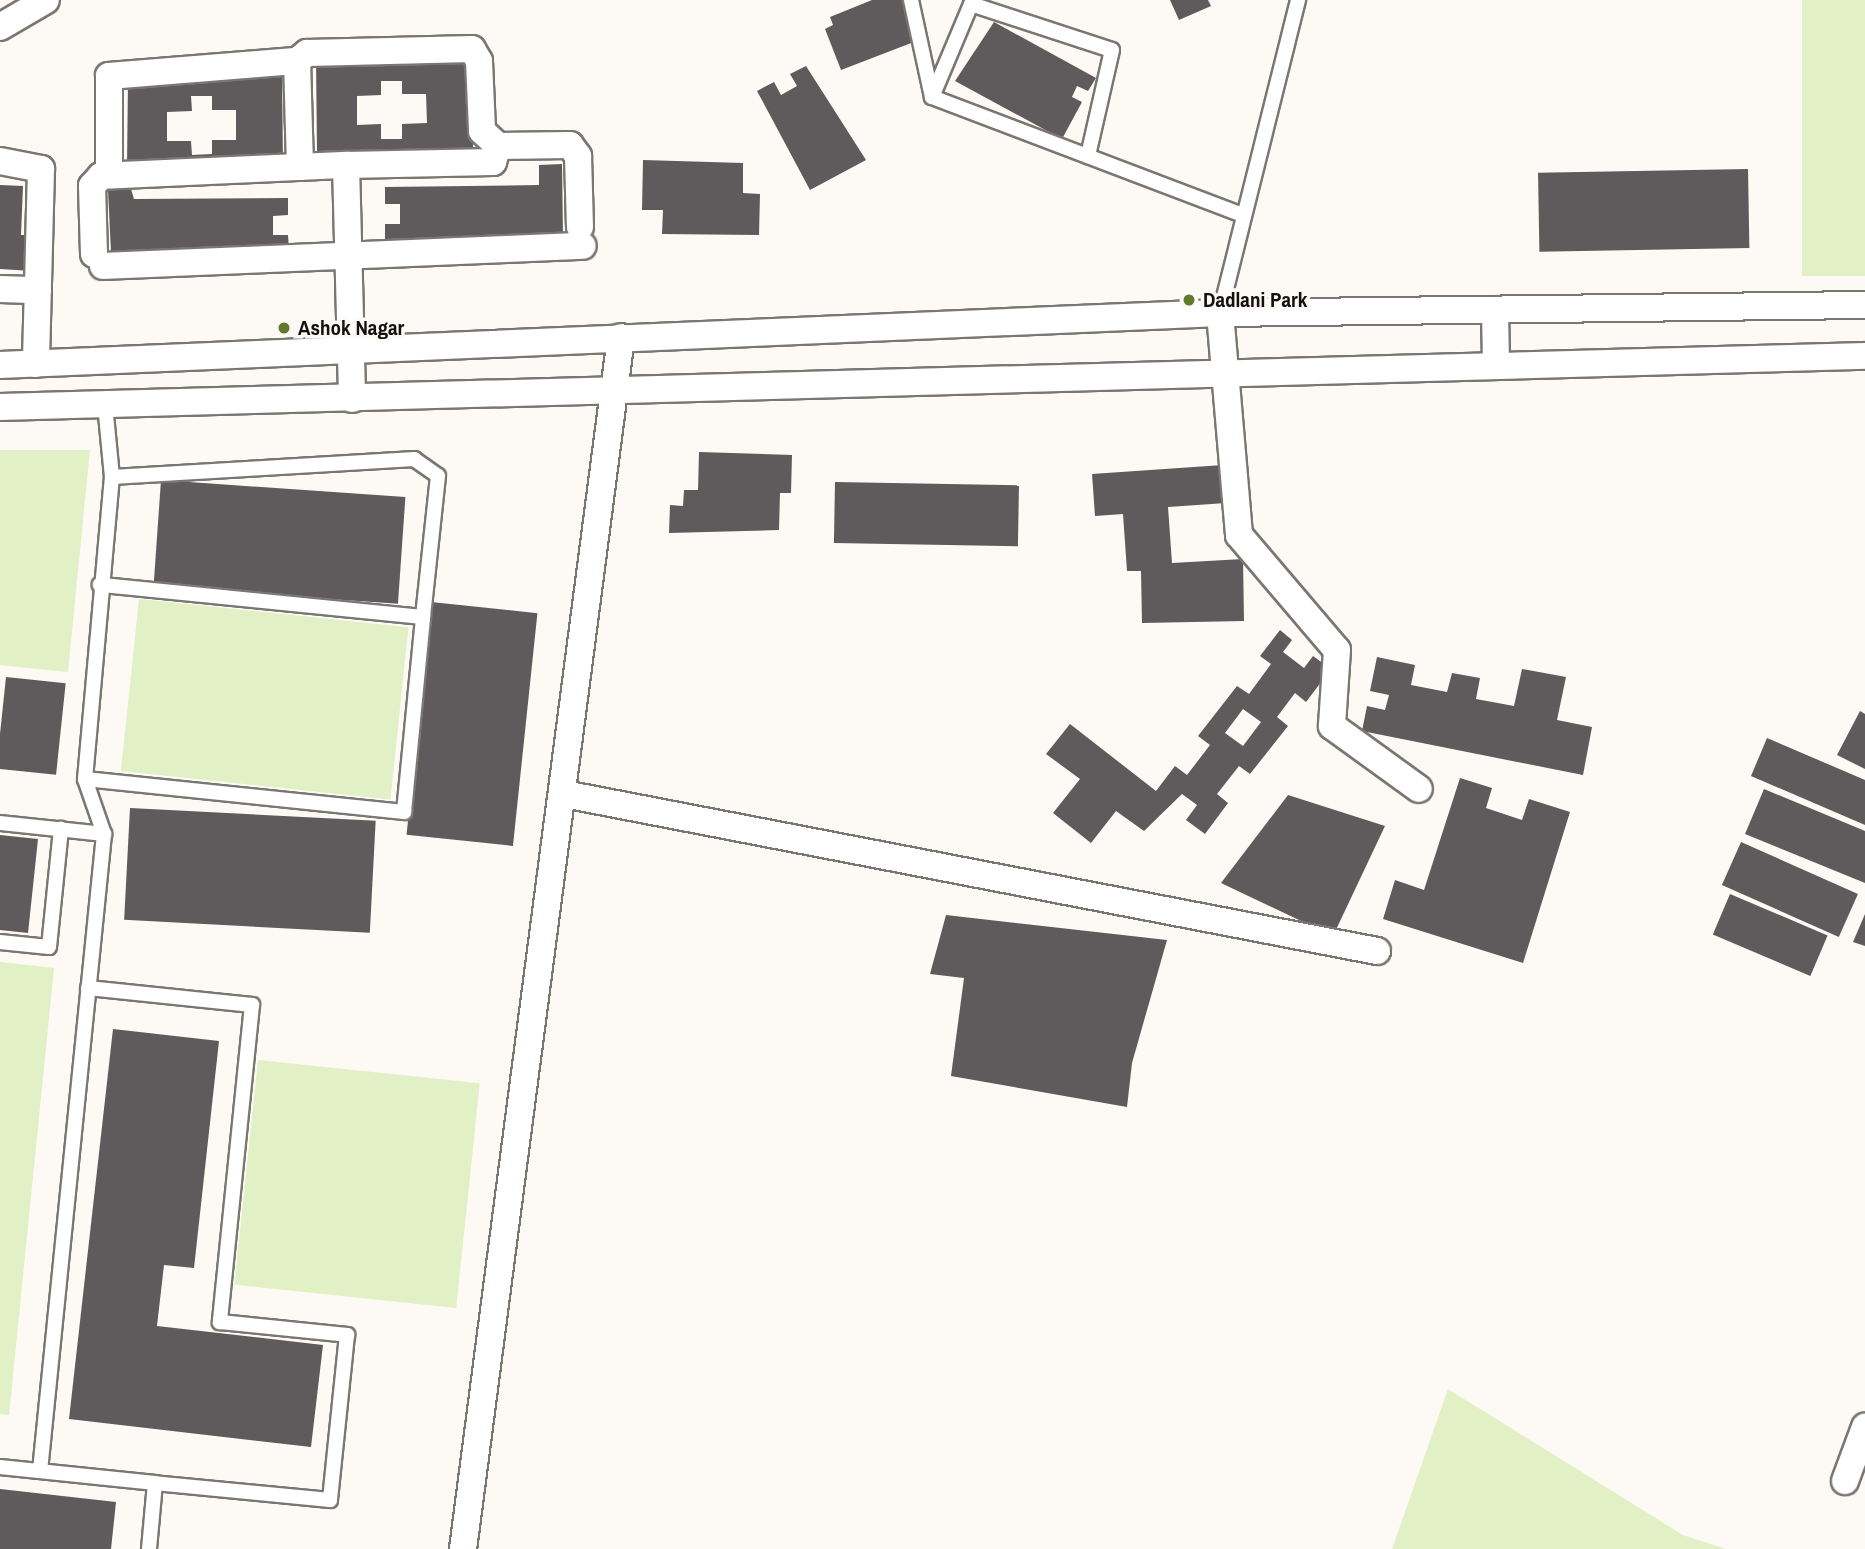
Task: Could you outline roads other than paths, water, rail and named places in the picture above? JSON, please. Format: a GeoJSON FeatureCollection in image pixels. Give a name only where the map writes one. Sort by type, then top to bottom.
{"type":"FeatureCollection","features":[{"type":"Feature","properties":{"kind":"street"},"geometry":{"type":"LineString","coordinates":[[0,27],[46,0]]}},
{"type":"Feature","properties":{"kind":"street"},"geometry":{"type":"LineString","coordinates":[[109,175],[109,76],[297,61],[307,53],[472,49],[479,61],[482,131],[498,146],[570,145],[578,156],[582,237],[349,256],[98,260],[92,186],[109,175],[493,162],[498,146]]}},
{"type":"Feature","properties":{"kind":"street"},"geometry":{"type":"LineString","coordinates":[[297,61],[300,167]]}},
{"type":"Feature","properties":{"kind":"street"},"geometry":{"type":"LineString","coordinates":[[0,161],[41,169],[37,364]]}},
{"type":"Feature","properties":{"kind":"street"},"geometry":{"type":"LineString","coordinates":[[345,165],[352,398]]}},
{"type":"Feature","properties":{"kind":"street"},"geometry":{"type":"LineString","coordinates":[[0,289],[38,290]]}},
{"type":"Feature","properties":{"kind":"street"},"geometry":{"type":"LineString","coordinates":[[0,365],[1220,313],[1865,305]]}},
{"type":"Feature","properties":{"kind":"street"},"geometry":{"type":"LineString","coordinates":[[1495,310],[1496,363]]}},
{"type":"Feature","properties":{"kind":"street"},"geometry":{"type":"LineString","coordinates":[[1220,313],[1240,535],[1337,650],[1332,726],[1419,789]]}},
{"type":"Feature","properties":{"kind":"street"},"geometry":{"type":"LineString","coordinates":[[463,1549],[564,794],[621,337]]}},
{"type":"Feature","properties":{"kind":"street"},"geometry":{"type":"LineString","coordinates":[[0,408],[614,393],[1224,369],[1865,356]]}},
{"type":"Feature","properties":{"kind":"street"},"geometry":{"type":"LineString","coordinates":[[99,361],[105,404]]}},
{"type":"Feature","properties":{"kind":"street"},"geometry":{"type":"LineString","coordinates":[[564,794],[1377,951]]}},
{"type":"Feature","properties":{"kind":"street"},"geometry":{"type":"LineString","coordinates":[[1845,1481],[1865,1427]]}},
{"type":"Feature","properties":{"kind":"lane"},"geometry":{"type":"LineString","coordinates":[[911,0],[932,97]]}},
{"type":"Feature","properties":{"kind":"lane"},"geometry":{"type":"LineString","coordinates":[[1220,313],[1298,0]]}},
{"type":"Feature","properties":{"kind":"lane"},"geometry":{"type":"LineString","coordinates":[[932,97],[971,4],[1112,50],[1088,156]]}},
{"type":"Feature","properties":{"kind":"lane"},"geometry":{"type":"LineString","coordinates":[[932,97],[1243,215]]}},
{"type":"Feature","properties":{"kind":"lane"},"geometry":{"type":"LineString","coordinates":[[40,1471],[104,834],[85,779],[100,585],[112,477],[105,404]]}},
{"type":"Feature","properties":{"kind":"lane"},"geometry":{"type":"LineString","coordinates":[[85,779],[404,812],[438,476],[414,459],[112,477]]}},
{"type":"Feature","properties":{"kind":"lane"},"geometry":{"type":"LineString","coordinates":[[100,585],[423,618]]}},
{"type":"Feature","properties":{"kind":"lane"},"geometry":{"type":"LineString","coordinates":[[0,823],[104,834]]}},
{"type":"Feature","properties":{"kind":"lane"},"geometry":{"type":"LineString","coordinates":[[0,942],[49,947],[61,829]]}},
{"type":"Feature","properties":{"kind":"lane"},"geometry":{"type":"LineString","coordinates":[[0,1467],[330,1500],[347,1335],[220,1322],[253,1005],[88,988]]}},
{"type":"Feature","properties":{"kind":"lane"},"geometry":{"type":"LineString","coordinates":[[149,1549],[155,1483]]}},
{"type":"Feature","properties":{"kind":"place","name":"Dadlani Park"},"geometry":{"type":"Point","coordinates":[1189,300]}},
{"type":"Feature","properties":{"kind":"place","name":"Ashok Nagar"},"geometry":{"type":"Point","coordinates":[284,328]}}]}
